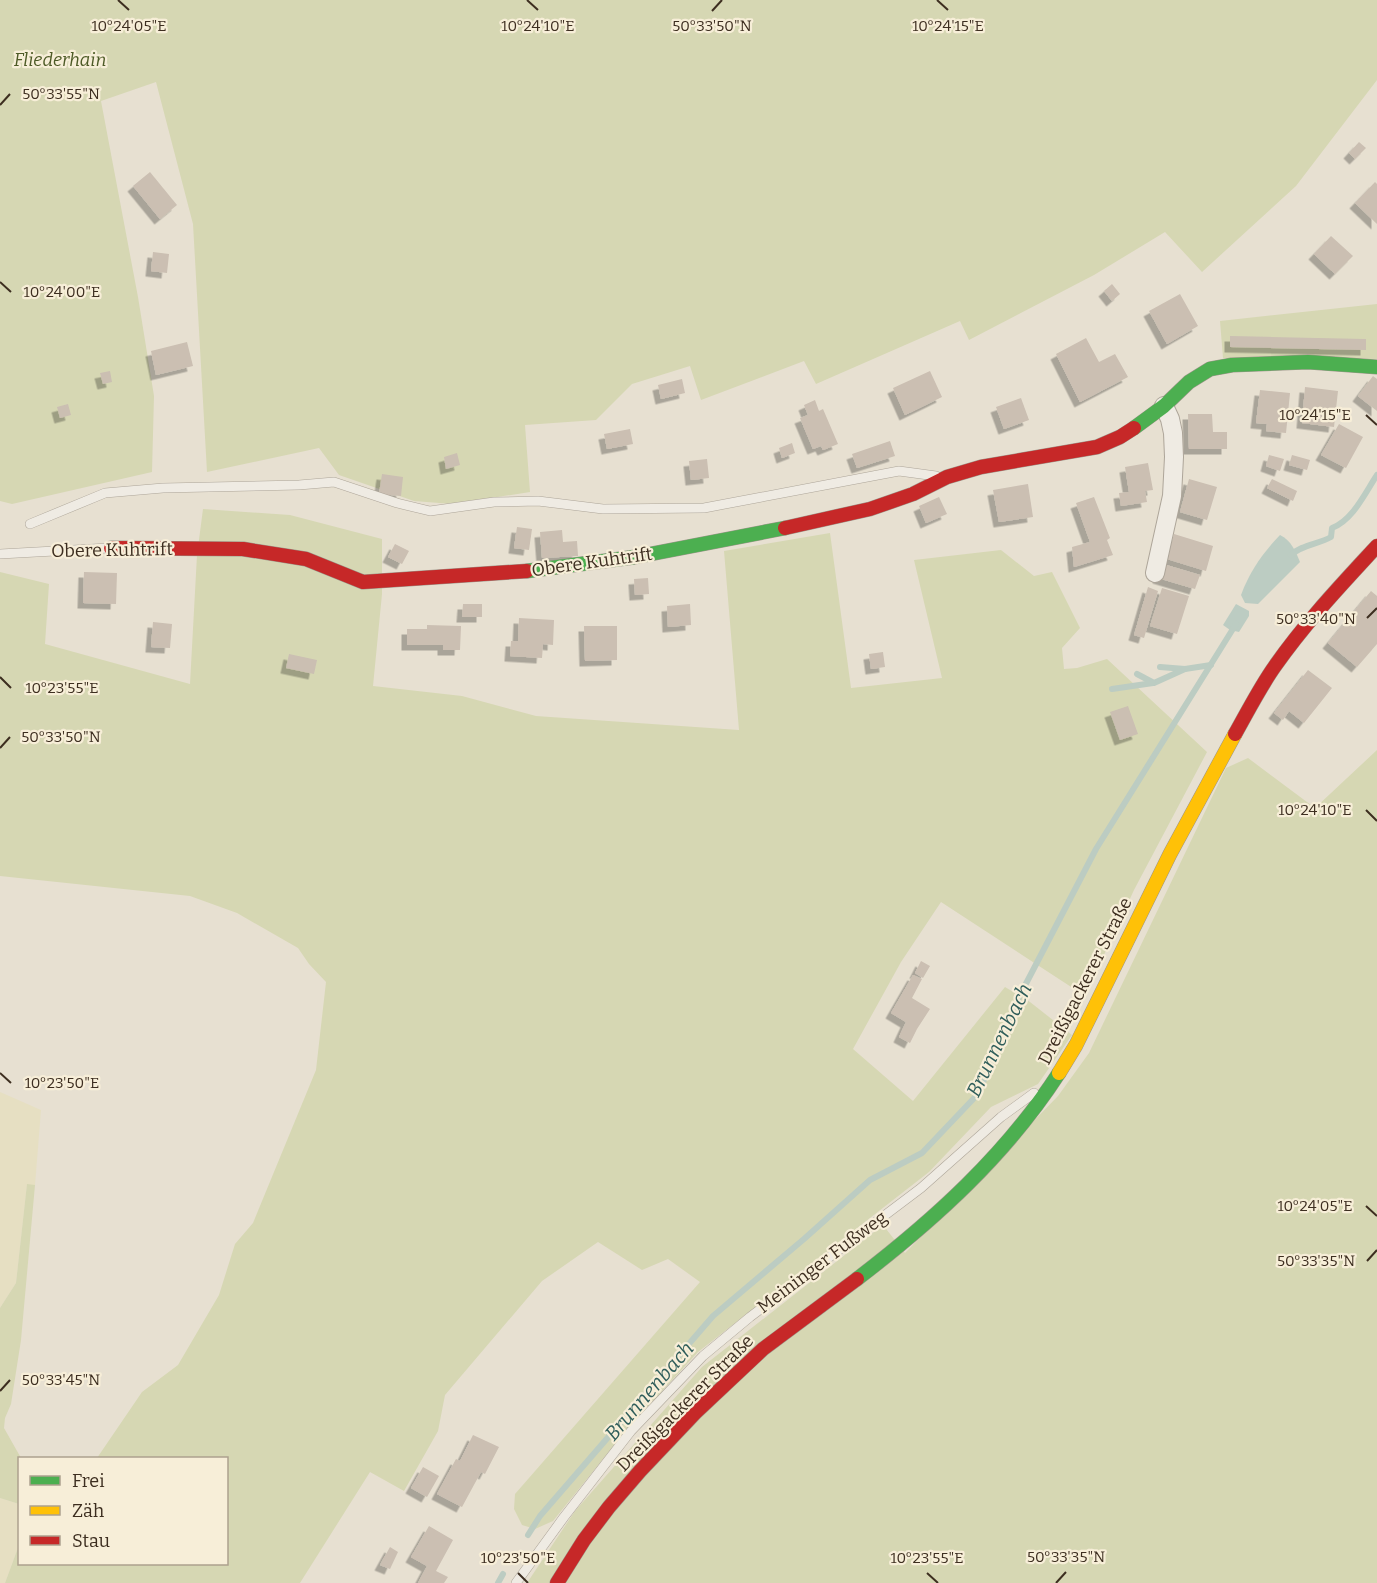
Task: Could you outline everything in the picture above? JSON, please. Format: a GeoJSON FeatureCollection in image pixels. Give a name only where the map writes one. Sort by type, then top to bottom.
{"type":"FeatureCollection","features":[{"type":"Feature","properties":{"kind":"street","name":"Obere Kuhtrift"},"geometry":{"type":"LineString","coordinates":[[111,548],[243,549],[306,559],[363,582],[542,570],[634,557],[744,537],[870,509],[913,494],[947,477],[981,467],[1097,447],[1146,420],[1189,382],[1210,369],[1232,365],[1308,362],[1377,367]]}},
{"type":"Feature","properties":{"kind":"street"},"geometry":{"type":"LineString","coordinates":[[1155,573],[1172,496],[1173,432],[1164,406]]}},
{"type":"Feature","properties":{"kind":"street","name":"Dreißigackerer Straße"},"geometry":{"type":"LineString","coordinates":[[557,1583],[593,1527],[617,1495],[723,1385],[764,1348],[873,1266],[953,1199],[989,1163],[1025,1121],[1076,1045],[1188,818],[1265,682],[1282,657],[1377,546]]}},
{"type":"Feature","properties":{"kind":"lane"},"geometry":{"type":"LineString","coordinates":[[30,524],[105,494],[163,488],[334,482],[397,503],[430,511],[494,502],[538,501],[603,509],[704,508],[900,471],[947,477]]}},
{"type":"Feature","properties":{"kind":"lane","name":"Obere Kuhtrift"},"geometry":{"type":"LineString","coordinates":[[0,554],[111,548]]}},
{"type":"Feature","properties":{"kind":"lane","name":"Meininger Fußweg"},"geometry":{"type":"LineString","coordinates":[[516,1583],[631,1431],[703,1356],[750,1317],[921,1188],[1001,1117],[1058,1074]]}},
{"type":"Feature","properties":{"kind":"shaded area"},"geometry":{"type":"Polygon","coordinates":[[[1280,535],[1290,543],[1300,562],[1258,604],[1245,603],[1241,595],[1248,578],[1262,556],[1280,535]]]}},
{"type":"Feature","properties":{"kind":"shaded area"},"geometry":{"type":"Polygon","coordinates":[[[1236,604],[1249,611],[1249,616],[1239,632],[1223,625],[1236,604]]]}},
{"type":"Feature","properties":{"kind":"shaded area"},"geometry":{"type":"Polygon","coordinates":[[[0,1092],[41,1110],[35,1185],[27,1185],[16,1283],[0,1308],[0,1092]]]}},
{"type":"Feature","properties":{"kind":"shaded area"},"geometry":{"type":"Polygon","coordinates":[[[0,1498],[18,1504],[18,1548],[5,1583],[0,1583],[0,1498]]]}},
{"type":"Feature","properties":{"kind":"green space","name":"Fliederhain"},"geometry":{"type":"Polygon","coordinates":[[[0,0],[1377,0],[1377,80],[1296,186],[1202,272],[1165,232],[1094,275],[969,340],[960,321],[816,384],[804,361],[701,400],[690,366],[632,384],[596,420],[525,425],[530,492],[452,504],[414,501],[339,475],[319,448],[207,472],[193,224],[156,82],[101,101],[154,396],[152,472],[12,504],[0,501],[0,0]]]}},
{"type":"Feature","properties":{"kind":"green space"},"geometry":{"type":"Polygon","coordinates":[[[1377,304],[1377,359],[1223,358],[1220,321],[1377,304]]]}},
{"type":"Feature","properties":{"kind":"green space"},"geometry":{"type":"Polygon","coordinates":[[[203,509],[290,515],[382,539],[382,594],[373,686],[462,696],[536,716],[739,730],[724,551],[830,533],[851,688],[942,678],[914,560],[1001,550],[1034,576],[1052,572],[1080,628],[1062,648],[1064,669],[1077,668],[1107,659],[1207,752],[1134,890],[1085,996],[941,902],[901,962],[853,1049],[913,1101],[1005,987],[1030,1002],[1072,1035],[1038,1084],[991,1107],[929,1172],[698,1352],[629,1427],[553,1521],[535,1529],[522,1525],[514,1509],[515,1494],[700,1282],[668,1259],[642,1270],[598,1242],[542,1281],[445,1395],[438,1431],[404,1491],[370,1472],[300,1583],[5,1583],[18,1548],[18,1565],[228,1565],[228,1457],[98,1457],[142,1392],[178,1365],[219,1295],[235,1244],[253,1223],[316,1070],[326,982],[298,948],[237,913],[190,896],[0,876],[0,572],[49,584],[45,644],[190,684],[197,555],[203,509]]]}},
{"type":"Feature","properties":{"kind":"green space"},"geometry":{"type":"Polygon","coordinates":[[[1377,750],[1377,1583],[527,1583],[575,1511],[702,1367],[883,1225],[905,1253],[1058,1096],[1089,1053],[1226,768],[1248,758],[1315,808],[1377,750]]]}},
{"type":"Feature","properties":{"kind":"green space"},"geometry":{"type":"Polygon","coordinates":[[[27,1184],[35,1185],[21,1340],[11,1404],[5,1418],[4,1428],[20,1457],[18,1457],[18,1504],[0,1498],[0,1308],[16,1283],[27,1184]]]}},
{"type":"Feature","properties":{"kind":"building"},"geometry":{"type":"Polygon","coordinates":[[[1359,142],[1366,148],[1355,159],[1349,153],[1359,142]]]}},
{"type":"Feature","properties":{"kind":"building"},"geometry":{"type":"Polygon","coordinates":[[[150,172],[177,205],[160,219],[133,186],[150,172]]]}},
{"type":"Feature","properties":{"kind":"building"},"geometry":{"type":"Polygon","coordinates":[[[1375,182],[1377,184],[1377,224],[1355,203],[1375,182]]]}},
{"type":"Feature","properties":{"kind":"building"},"geometry":{"type":"Polygon","coordinates":[[[1331,236],[1353,256],[1335,274],[1314,254],[1331,236]]]}},
{"type":"Feature","properties":{"kind":"building"},"geometry":{"type":"Polygon","coordinates":[[[153,252],[169,254],[167,273],[151,271],[153,252]]]}},
{"type":"Feature","properties":{"kind":"building"},"geometry":{"type":"Polygon","coordinates":[[[1112,284],[1120,294],[1112,301],[1104,291],[1112,284]]]}},
{"type":"Feature","properties":{"kind":"building"},"geometry":{"type":"Polygon","coordinates":[[[1180,294],[1198,326],[1167,344],[1149,311],[1180,294]]]}},
{"type":"Feature","properties":{"kind":"building"},"geometry":{"type":"Polygon","coordinates":[[[1230,336],[1366,339],[1366,350],[1230,347],[1230,336]]]}},
{"type":"Feature","properties":{"kind":"building"},"geometry":{"type":"Polygon","coordinates":[[[1086,338],[1099,362],[1115,354],[1128,377],[1080,402],[1056,354],[1086,338]]]}},
{"type":"Feature","properties":{"kind":"building"},"geometry":{"type":"Polygon","coordinates":[[[187,342],[193,366],[156,375],[151,351],[187,342]]]}},
{"type":"Feature","properties":{"kind":"building"},"geometry":{"type":"Polygon","coordinates":[[[110,371],[112,382],[103,384],[100,373],[110,371]]]}},
{"type":"Feature","properties":{"kind":"building"},"geometry":{"type":"Polygon","coordinates":[[[930,371],[942,397],[905,415],[893,388],[930,371]]]}},
{"type":"Feature","properties":{"kind":"building"},"geometry":{"type":"Polygon","coordinates":[[[1373,376],[1377,379],[1377,411],[1358,396],[1373,376]]]}},
{"type":"Feature","properties":{"kind":"building"},"geometry":{"type":"Polygon","coordinates":[[[682,379],[685,393],[661,399],[658,385],[682,379]]]}},
{"type":"Feature","properties":{"kind":"building"},"geometry":{"type":"Polygon","coordinates":[[[1305,387],[1338,391],[1334,427],[1302,423],[1305,387]]]}},
{"type":"Feature","properties":{"kind":"building"},"geometry":{"type":"Polygon","coordinates":[[[1260,390],[1290,393],[1286,433],[1266,431],[1267,424],[1256,423],[1260,390]]]}},
{"type":"Feature","properties":{"kind":"building"},"geometry":{"type":"Polygon","coordinates":[[[1021,398],[1029,420],[1004,429],[996,407],[1021,398]]]}},
{"type":"Feature","properties":{"kind":"building"},"geometry":{"type":"Polygon","coordinates":[[[815,400],[819,411],[823,409],[838,444],[823,450],[821,446],[813,449],[800,418],[808,415],[804,405],[815,400]]]}},
{"type":"Feature","properties":{"kind":"building"},"geometry":{"type":"Polygon","coordinates":[[[68,404],[71,415],[60,418],[57,407],[68,404]]]}},
{"type":"Feature","properties":{"kind":"building"},"geometry":{"type":"Polygon","coordinates":[[[1188,414],[1212,414],[1213,432],[1227,432],[1227,449],[1189,449],[1188,414]]]}},
{"type":"Feature","properties":{"kind":"building"},"geometry":{"type":"Polygon","coordinates":[[[1339,424],[1363,437],[1346,468],[1321,455],[1339,424]]]}},
{"type":"Feature","properties":{"kind":"building"},"geometry":{"type":"Polygon","coordinates":[[[630,429],[633,444],[607,449],[604,434],[630,429]]]}},
{"type":"Feature","properties":{"kind":"building"},"geometry":{"type":"Polygon","coordinates":[[[890,441],[895,456],[857,468],[852,454],[890,441]]]}},
{"type":"Feature","properties":{"kind":"building"},"geometry":{"type":"Polygon","coordinates":[[[792,443],[795,453],[782,458],[779,448],[792,443]]]}},
{"type":"Feature","properties":{"kind":"building"},"geometry":{"type":"Polygon","coordinates":[[[457,453],[460,465],[446,469],[444,457],[457,453]]]}},
{"type":"Feature","properties":{"kind":"building"},"geometry":{"type":"Polygon","coordinates":[[[1269,455],[1284,459],[1280,471],[1266,466],[1269,455]]]}},
{"type":"Feature","properties":{"kind":"building"},"geometry":{"type":"Polygon","coordinates":[[[1292,455],[1310,460],[1307,470],[1289,465],[1292,455]]]}},
{"type":"Feature","properties":{"kind":"building"},"geometry":{"type":"Polygon","coordinates":[[[707,459],[709,478],[691,480],[689,461],[707,459]]]}},
{"type":"Feature","properties":{"kind":"building"},"geometry":{"type":"Polygon","coordinates":[[[1148,463],[1153,490],[1145,491],[1147,502],[1121,506],[1119,493],[1129,492],[1125,467],[1148,463]]]}},
{"type":"Feature","properties":{"kind":"building"},"geometry":{"type":"Polygon","coordinates":[[[382,474],[403,477],[401,496],[379,494],[382,474]]]}},
{"type":"Feature","properties":{"kind":"building"},"geometry":{"type":"Polygon","coordinates":[[[1189,479],[1217,487],[1207,520],[1180,512],[1189,479]]]}},
{"type":"Feature","properties":{"kind":"building"},"geometry":{"type":"Polygon","coordinates":[[[1272,479],[1297,491],[1293,501],[1267,488],[1272,479]]]}},
{"type":"Feature","properties":{"kind":"building"},"geometry":{"type":"Polygon","coordinates":[[[1028,484],[1033,517],[999,522],[993,490],[1028,484]]]}},
{"type":"Feature","properties":{"kind":"building"},"geometry":{"type":"Polygon","coordinates":[[[939,497],[947,514],[926,523],[919,506],[939,497]]]}},
{"type":"Feature","properties":{"kind":"building"},"geometry":{"type":"Polygon","coordinates":[[[1094,497],[1110,538],[1107,540],[1113,555],[1074,567],[1072,547],[1090,542],[1076,503],[1094,497]]]}},
{"type":"Feature","properties":{"kind":"building"},"geometry":{"type":"Polygon","coordinates":[[[517,527],[532,529],[529,550],[514,548],[517,527]]]}},
{"type":"Feature","properties":{"kind":"building"},"geometry":{"type":"Polygon","coordinates":[[[562,530],[563,542],[577,541],[578,556],[542,558],[540,532],[562,530]]]}},
{"type":"Feature","properties":{"kind":"building"},"geometry":{"type":"Polygon","coordinates":[[[1174,534],[1213,546],[1206,571],[1167,559],[1174,534]]]}},
{"type":"Feature","properties":{"kind":"building"},"geometry":{"type":"Polygon","coordinates":[[[395,544],[409,551],[402,564],[388,557],[395,544]]]}},
{"type":"Feature","properties":{"kind":"building"},"geometry":{"type":"Polygon","coordinates":[[[1163,564],[1200,575],[1195,589],[1158,578],[1163,564]]]}},
{"type":"Feature","properties":{"kind":"building"},"geometry":{"type":"Polygon","coordinates":[[[84,572],[117,573],[116,604],[83,603],[84,572]]]}},
{"type":"Feature","properties":{"kind":"building"},"geometry":{"type":"Polygon","coordinates":[[[648,578],[649,594],[635,595],[634,579],[648,578]]]}},
{"type":"Feature","properties":{"kind":"building"},"geometry":{"type":"Polygon","coordinates":[[[1148,587],[1158,591],[1144,638],[1134,635],[1148,587]]]}},
{"type":"Feature","properties":{"kind":"building"},"geometry":{"type":"Polygon","coordinates":[[[1162,588],[1189,596],[1177,634],[1150,626],[1162,588]]]}},
{"type":"Feature","properties":{"kind":"building"},"geometry":{"type":"Polygon","coordinates":[[[1371,591],[1377,596],[1377,644],[1357,667],[1328,643],[1371,591]]]}},
{"type":"Feature","properties":{"kind":"building"},"geometry":{"type":"Polygon","coordinates":[[[463,604],[482,604],[482,617],[462,617],[463,604]]]}},
{"type":"Feature","properties":{"kind":"building"},"geometry":{"type":"Polygon","coordinates":[[[690,604],[691,625],[668,627],[667,606],[690,604]]]}},
{"type":"Feature","properties":{"kind":"building"},"geometry":{"type":"Polygon","coordinates":[[[519,618],[554,620],[553,645],[543,644],[542,658],[510,656],[511,641],[518,641],[519,618]]]}},
{"type":"Feature","properties":{"kind":"building"},"geometry":{"type":"Polygon","coordinates":[[[153,622],[172,624],[170,648],[151,647],[153,622]]]}},
{"type":"Feature","properties":{"kind":"building"},"geometry":{"type":"Polygon","coordinates":[[[427,625],[461,626],[460,650],[443,650],[443,645],[407,645],[407,629],[427,629],[427,625]]]}},
{"type":"Feature","properties":{"kind":"building"},"geometry":{"type":"Polygon","coordinates":[[[584,626],[617,626],[617,660],[585,661],[584,626]]]}},
{"type":"Feature","properties":{"kind":"building"},"geometry":{"type":"Polygon","coordinates":[[[883,652],[885,667],[871,669],[869,654],[883,652]]]}},
{"type":"Feature","properties":{"kind":"building"},"geometry":{"type":"Polygon","coordinates":[[[289,654],[317,660],[314,674],[286,668],[289,654]]]}},
{"type":"Feature","properties":{"kind":"building"},"geometry":{"type":"Polygon","coordinates":[[[1308,670],[1332,688],[1304,723],[1289,711],[1283,720],[1274,713],[1308,670]]]}},
{"type":"Feature","properties":{"kind":"building"},"geometry":{"type":"Polygon","coordinates":[[[1128,706],[1138,734],[1120,740],[1110,712],[1128,706]]]}},
{"type":"Feature","properties":{"kind":"building"},"geometry":{"type":"Polygon","coordinates":[[[921,961],[930,966],[923,978],[915,973],[921,961]]]}},
{"type":"Feature","properties":{"kind":"building"},"geometry":{"type":"Polygon","coordinates":[[[913,975],[922,979],[912,998],[930,1009],[910,1043],[899,1037],[906,1022],[891,1013],[913,975]]]}},
{"type":"Feature","properties":{"kind":"building"},"geometry":{"type":"Polygon","coordinates":[[[473,1435],[499,1447],[485,1474],[481,1472],[462,1507],[437,1494],[456,1459],[460,1461],[473,1435]]]}},
{"type":"Feature","properties":{"kind":"building"},"geometry":{"type":"Polygon","coordinates":[[[423,1467],[439,1476],[427,1497],[411,1488],[423,1467]]]}},
{"type":"Feature","properties":{"kind":"building"},"geometry":{"type":"Polygon","coordinates":[[[429,1526],[453,1540],[436,1571],[448,1577],[444,1583],[418,1583],[427,1566],[411,1557],[429,1526]]]}},
{"type":"Feature","properties":{"kind":"building"},"geometry":{"type":"Polygon","coordinates":[[[390,1547],[398,1552],[390,1569],[380,1565],[390,1547]]]}},
{"type":"Feature","properties":{"kind":"waterway","name":"Brunnenbach"},"geometry":{"type":"LineString","coordinates":[[1291,555],[1331,537],[1332,528],[1352,512],[1377,475]]}},
{"type":"Feature","properties":{"kind":"waterway","name":"Brunnenbach"},"geometry":{"type":"LineString","coordinates":[[528,1535],[540,1516],[713,1316],[870,1180],[922,1153],[978,1094],[1018,999],[1096,849],[1236,624]]}},
{"type":"Feature","properties":{"kind":"waterway"},"geometry":{"type":"LineString","coordinates":[[1160,667],[1185,669],[1211,665]]}},
{"type":"Feature","properties":{"kind":"waterway"},"geometry":{"type":"LineString","coordinates":[[1137,674],[1154,683],[1185,669]]}},
{"type":"Feature","properties":{"kind":"waterway"},"geometry":{"type":"LineString","coordinates":[[1112,689],[1153,683]]}},
{"type":"Feature","properties":{"kind":"waterway","name":"Brunnenbach"},"geometry":{"type":"LineString","coordinates":[[498,1583],[503,1574]]}},
{"type":"Feature","properties":{"kind":"traffic: fast"},"geometry":{"type":"LineString","coordinates":[[1134,428],[1164,406],[1189,382],[1210,369],[1232,365],[1308,362],[1377,367]]}},
{"type":"Feature","properties":{"kind":"traffic: fast"},"geometry":{"type":"LineString","coordinates":[[527,571],[635,557],[785,528]]}},
{"type":"Feature","properties":{"kind":"traffic: fast"},"geometry":{"type":"LineString","coordinates":[[857,1279],[886,1257],[967,1185],[1016,1131],[1059,1073]]}},
{"type":"Feature","properties":{"kind":"traffic: slow"},"geometry":{"type":"LineString","coordinates":[[1059,1073],[1076,1045],[1170,854],[1235,734]]}},
{"type":"Feature","properties":{"kind":"traffic: jam"},"geometry":{"type":"LineString","coordinates":[[785,528],[870,509],[913,494],[947,477],[981,467],[1097,447],[1134,428]]}},
{"type":"Feature","properties":{"kind":"traffic: jam"},"geometry":{"type":"LineString","coordinates":[[1235,734],[1264,682],[1299,634],[1377,546]]}},
{"type":"Feature","properties":{"kind":"traffic: jam"},"geometry":{"type":"LineString","coordinates":[[111,548],[243,549],[306,559],[363,582],[527,571]]}},
{"type":"Feature","properties":{"kind":"traffic: jam"},"geometry":{"type":"LineString","coordinates":[[557,1583],[584,1540],[609,1507],[695,1413],[763,1349],[857,1279]]}}]}
